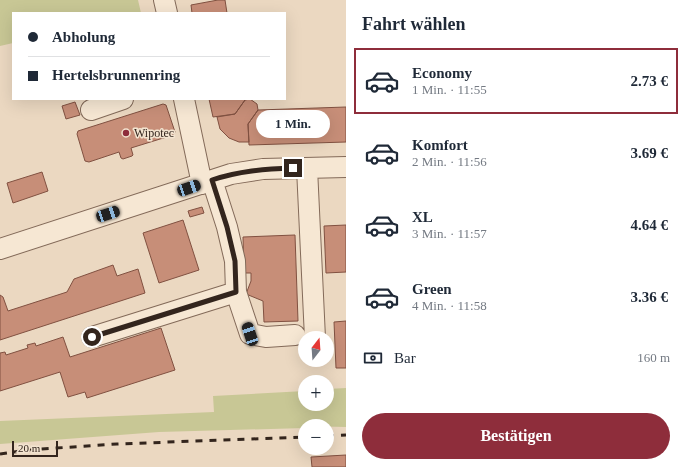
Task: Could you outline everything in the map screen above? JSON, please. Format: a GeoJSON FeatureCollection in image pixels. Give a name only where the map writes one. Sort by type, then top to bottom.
{"type":"FeatureCollection","features":[{"type":"Feature","properties":{"kind":"street"},"geometry":{"type":"LineString","coordinates":[[164,0],[167,12]]}},
{"type":"Feature","properties":{"kind":"street"},"geometry":{"type":"LineString","coordinates":[[91,110],[120,100]]}},
{"type":"Feature","properties":{"kind":"street"},"geometry":{"type":"LineString","coordinates":[[184,100],[207,182],[227,227],[235,261],[236,292],[250,334],[266,337],[295,335]]}},
{"type":"Feature","properties":{"kind":"street"},"geometry":{"type":"LineString","coordinates":[[0,249],[231,174],[263,169],[346,167]]}},
{"type":"Feature","properties":{"kind":"street"},"geometry":{"type":"LineString","coordinates":[[308,168],[315,331]]}},
{"type":"Feature","properties":{"kind":"street"},"geometry":{"type":"LineString","coordinates":[[92,337],[236,292]]}},
{"type":"Feature","properties":{"kind":"shaded area"},"geometry":{"type":"Polygon","coordinates":[[[0,0],[138,0],[141,12],[12,12],[12,43],[0,46],[0,0]]]}},
{"type":"Feature","properties":{"kind":"shaded area"},"geometry":{"type":"Polygon","coordinates":[[[346,388],[346,427],[334,427],[334,419],[298,419],[298,428],[159,432],[0,444],[0,421],[214,412],[213,396],[298,391],[298,411],[334,411],[334,389],[346,388]]]}},
{"type":"Feature","properties":{"kind":"building"},"geometry":{"type":"Polygon","coordinates":[[[225,0],[227,12],[192,12],[191,5],[225,0]]]}},
{"type":"Feature","properties":{"kind":"building"},"geometry":{"type":"Polygon","coordinates":[[[209,100],[245,100],[235,114],[213,117],[209,100]]]}},
{"type":"Feature","properties":{"kind":"building"},"geometry":{"type":"Polygon","coordinates":[[[245,100],[251,100],[257,104],[258,110],[248,124],[249,142],[239,142],[229,138],[220,129],[217,117],[235,114],[245,100]]]}},
{"type":"Feature","properties":{"kind":"building"},"geometry":{"type":"Polygon","coordinates":[[[75,102],[80,115],[66,119],[62,106],[75,102]]]}},
{"type":"Feature","properties":{"kind":"building","name":"Wipotec"},"geometry":{"type":"Polygon","coordinates":[[[163,104],[166,105],[175,132],[173,135],[131,148],[133,155],[123,159],[121,158],[119,152],[89,162],[85,161],[77,134],[78,131],[163,104]]]}},
{"type":"Feature","properties":{"kind":"building"},"geometry":{"type":"Polygon","coordinates":[[[346,107],[346,142],[249,145],[248,124],[258,110],[346,107]]]}},
{"type":"Feature","properties":{"kind":"building"},"geometry":{"type":"Polygon","coordinates":[[[42,172],[48,191],[13,203],[7,183],[42,172]]]}},
{"type":"Feature","properties":{"kind":"building"},"geometry":{"type":"Polygon","coordinates":[[[202,207],[204,213],[190,217],[188,211],[202,207]]]}},
{"type":"Feature","properties":{"kind":"building"},"geometry":{"type":"Polygon","coordinates":[[[183,220],[199,270],[159,283],[143,233],[183,220]]]}},
{"type":"Feature","properties":{"kind":"building"},"geometry":{"type":"Polygon","coordinates":[[[346,225],[346,272],[326,273],[324,226],[346,225]]]}},
{"type":"Feature","properties":{"kind":"building"},"geometry":{"type":"Polygon","coordinates":[[[295,235],[298,321],[264,322],[263,301],[246,294],[251,281],[251,273],[244,273],[243,237],[295,235]]]}},
{"type":"Feature","properties":{"kind":"building"},"geometry":{"type":"Polygon","coordinates":[[[113,265],[117,276],[138,269],[145,293],[0,340],[0,295],[3,297],[8,311],[67,292],[74,279],[113,265]]]}},
{"type":"Feature","properties":{"kind":"building"},"geometry":{"type":"Polygon","coordinates":[[[346,321],[346,368],[336,368],[334,322],[346,321]]]}},
{"type":"Feature","properties":{"kind":"building"},"geometry":{"type":"Polygon","coordinates":[[[161,328],[175,370],[87,398],[85,392],[68,397],[60,372],[0,391],[0,353],[5,352],[6,355],[28,348],[27,345],[35,343],[36,346],[63,337],[70,357],[161,328]]]}},
{"type":"Feature","properties":{"kind":"building"},"geometry":{"type":"Polygon","coordinates":[[[346,455],[346,467],[312,467],[311,457],[346,455]]]}},
{"type":"Feature","properties":{"kind":"railway"},"geometry":{"type":"LineString","coordinates":[[334,436],[346,435]]}},
{"type":"Feature","properties":{"kind":"railway"},"geometry":{"type":"LineString","coordinates":[[0,454],[27,450],[117,444],[298,437]]}},
{"type":"Feature","properties":{"kind":"place","name":"Wipotec"},"geometry":{"type":"Point","coordinates":[126,133]}},
{"type":"Feature","properties":{"kind":"route"},"geometry":{"type":"LineString","coordinates":[[92,337],[236,292],[235,261],[227,227],[212,180],[231,174],[263,169],[293,168]]}}]}
